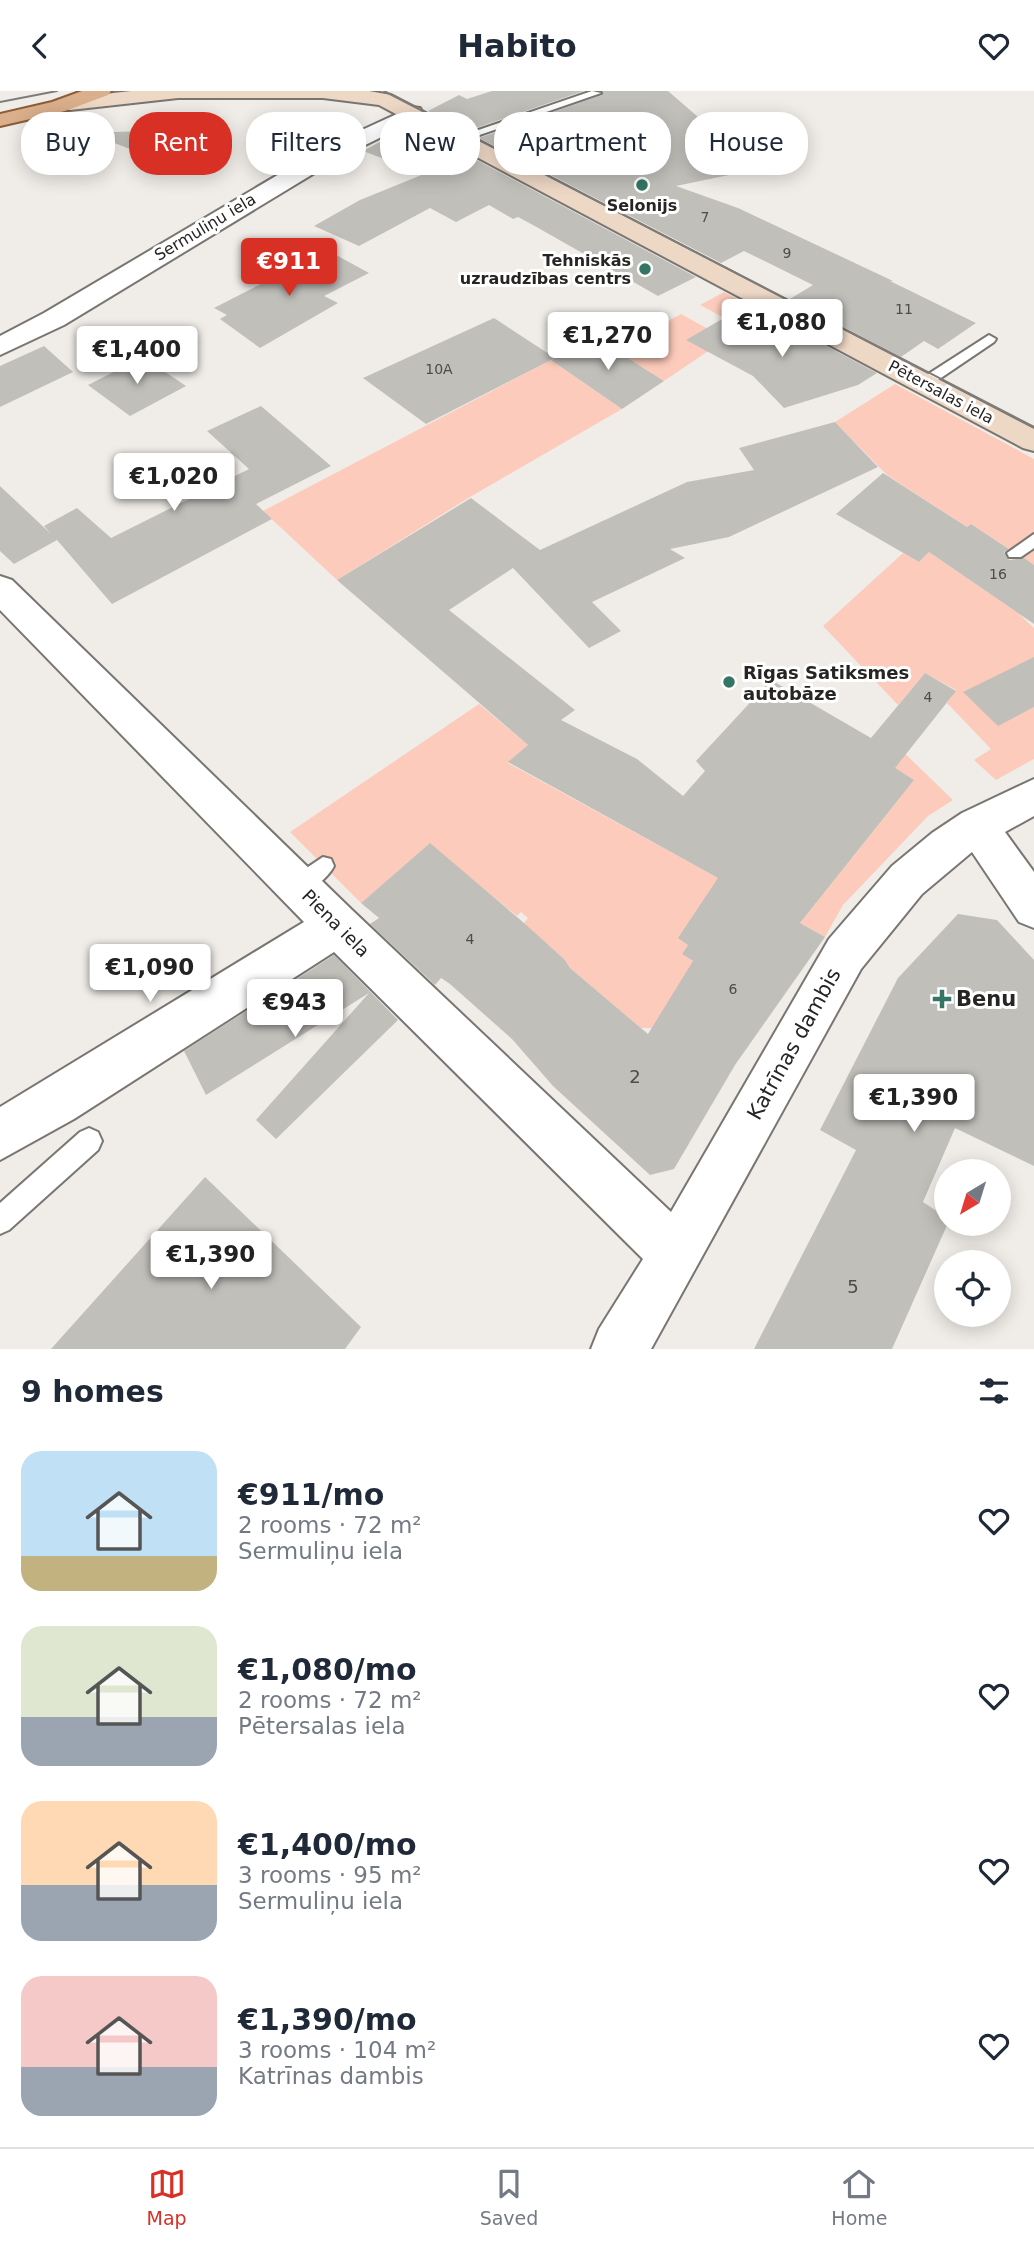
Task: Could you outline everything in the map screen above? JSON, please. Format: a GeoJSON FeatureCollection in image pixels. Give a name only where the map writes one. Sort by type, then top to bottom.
{"type":"FeatureCollection","features":[{"type":"Feature","properties":{"kind":"main road"},"geometry":{"type":"LineString","coordinates":[[0,120],[70,104],[101,91]]}},
{"type":"Feature","properties":{"kind":"street","name":"Pētersalas iela"},"geometry":{"type":"LineString","coordinates":[[70,104],[176,92],[323,92],[399,101],[417,112]]}},
{"type":"Feature","properties":{"kind":"street","name":"Sermuliņu iela"},"geometry":{"type":"LineString","coordinates":[[0,347],[54,319],[300,171],[399,101]]}},
{"type":"Feature","properties":{"kind":"street","name":"Pētersalas iela"},"geometry":{"type":"LineString","coordinates":[[480,148],[1034,441]]}},
{"type":"Feature","properties":{"kind":"street","name":"Piena iela"},"geometry":{"type":"LineString","coordinates":[[0,589],[311,876],[336,923],[676,1254]]}},
{"type":"Feature","properties":{"kind":"street","name":"Katrīnas dambis"},"geometry":{"type":"LineString","coordinates":[[619,1349],[676,1254],[845,954],[907,880],[947,846],[977,826],[1034,796]]}},
{"type":"Feature","properties":{"kind":"street"},"geometry":{"type":"LineString","coordinates":[[977,826],[1034,908]]}},
{"type":"Feature","properties":{"kind":"street"},"geometry":{"type":"LineString","coordinates":[[0,1135],[183,1024],[318,938],[336,923]]}},
{"type":"Feature","properties":{"kind":"lane"},"geometry":{"type":"LineString","coordinates":[[480,132],[596,93]]}},
{"type":"Feature","properties":{"kind":"lane"},"geometry":{"type":"LineString","coordinates":[[924,383],[989,339]]}},
{"type":"Feature","properties":{"kind":"lane"},"geometry":{"type":"LineString","coordinates":[[1015,553],[1034,540]]}},
{"type":"Feature","properties":{"kind":"lane"},"geometry":{"type":"LineString","coordinates":[[0,1221],[89,1141]]}},
{"type":"Feature","properties":{"kind":"shaded area"},"geometry":{"type":"Polygon","coordinates":[[[724,292],[766,314],[743,328],[700,305],[724,292]]]}},
{"type":"Feature","properties":{"kind":"shaded area"},"geometry":{"type":"Polygon","coordinates":[[[681,314],[726,339],[664,381],[615,350],[681,314]]]}},
{"type":"Feature","properties":{"kind":"shaded area"},"geometry":{"type":"Polygon","coordinates":[[[551,360],[622,409],[470,497],[337,580],[263,511],[551,360]]]}},
{"type":"Feature","properties":{"kind":"shaded area"},"geometry":{"type":"Polygon","coordinates":[[[895,384],[1034,459],[1034,565],[971,524],[967,527],[887,475],[835,422],[895,384]]]}},
{"type":"Feature","properties":{"kind":"shaded area"},"geometry":{"type":"Polygon","coordinates":[[[929,552],[1018,613],[1034,628],[1034,759],[996,780],[974,760],[991,749],[947,703],[956,690],[925,673],[898,705],[823,626],[903,553],[919,562],[929,552]]]}},
{"type":"Feature","properties":{"kind":"shaded area"},"geometry":{"type":"Polygon","coordinates":[[[479,704],[528,745],[508,763],[740,890],[682,954],[694,962],[652,1028],[641,1028],[523,924],[528,918],[521,912],[517,916],[429,844],[361,903],[290,832],[479,704]]]}},
{"type":"Feature","properties":{"kind":"shaded area"},"geometry":{"type":"Polygon","coordinates":[[[893,742],[953,800],[928,816],[843,905],[825,937],[800,923],[914,780],[878,759],[893,742]]]}},
{"type":"Feature","properties":{"kind":"building"},"geometry":{"type":"Polygon","coordinates":[[[492,91],[584,91],[523,112],[494,112],[494,122],[480,127],[480,112],[428,111],[459,95],[467,99],[492,91]]]}},
{"type":"Feature","properties":{"kind":"building"},"geometry":{"type":"Polygon","coordinates":[[[602,91],[668,91],[692,112],[685,112],[685,175],[729,175],[676,186],[738,208],[976,323],[938,349],[924,341],[901,357],[790,299],[813,285],[744,251],[721,263],[551,175],[671,175],[671,112],[553,112],[602,95],[602,91]]]}},
{"type":"Feature","properties":{"kind":"building"},"geometry":{"type":"Polygon","coordinates":[[[129,131],[129,149],[115,143],[115,132],[129,131]]]}},
{"type":"Feature","properties":{"kind":"building"},"geometry":{"type":"Polygon","coordinates":[[[494,133],[494,146],[480,139],[494,133]]]}},
{"type":"Feature","properties":{"kind":"building"},"geometry":{"type":"Polygon","coordinates":[[[380,142],[380,157],[366,152],[366,149],[380,142]]]}},
{"type":"Feature","properties":{"kind":"building"},"geometry":{"type":"Polygon","coordinates":[[[480,162],[494,169],[494,175],[505,175],[696,277],[658,296],[533,225],[518,217],[513,219],[489,205],[456,222],[430,208],[359,246],[314,226],[360,200],[422,175],[480,175],[480,162]]]}},
{"type":"Feature","properties":{"kind":"building"},"geometry":{"type":"Polygon","coordinates":[[[327,250],[369,273],[324,296],[338,303],[260,348],[220,319],[227,315],[214,308],[327,250]]]}},
{"type":"Feature","properties":{"kind":"building"},"geometry":{"type":"Polygon","coordinates":[[[766,314],[877,373],[858,385],[784,408],[753,376],[686,340],[724,318],[743,328],[766,314]]]}},
{"type":"Feature","properties":{"kind":"building"},"geometry":{"type":"Polygon","coordinates":[[[494,318],[555,358],[426,424],[363,378],[494,318]]]}},
{"type":"Feature","properties":{"kind":"building"},"geometry":{"type":"Polygon","coordinates":[[[595,337],[664,381],[622,409],[551,360],[595,337]]]}},
{"type":"Feature","properties":{"kind":"building"},"geometry":{"type":"Polygon","coordinates":[[[44,346],[73,372],[0,407],[0,366],[44,346]]]}},
{"type":"Feature","properties":{"kind":"building"},"geometry":{"type":"Polygon","coordinates":[[[143,357],[186,386],[130,416],[88,385],[143,357]]]}},
{"type":"Feature","properties":{"kind":"building"},"geometry":{"type":"Polygon","coordinates":[[[261,406],[331,466],[256,504],[272,519],[112,604],[57,540],[14,564],[0,551],[0,486],[51,534],[44,526],[77,508],[111,538],[249,469],[207,431],[261,406]]]}},
{"type":"Feature","properties":{"kind":"building"},"geometry":{"type":"Polygon","coordinates":[[[835,422],[878,467],[729,537],[670,549],[685,558],[592,602],[621,631],[589,648],[513,568],[449,610],[575,710],[561,720],[637,759],[683,796],[705,771],[696,761],[771,680],[871,738],[925,673],[956,691],[895,768],[914,780],[800,923],[825,937],[735,1065],[674,1169],[650,1175],[553,1086],[512,1039],[450,984],[441,978],[435,985],[370,924],[379,918],[361,903],[430,843],[648,1034],[693,961],[682,954],[688,945],[678,938],[718,878],[508,762],[528,745],[337,580],[471,498],[540,550],[687,482],[754,470],[739,448],[835,422]]]}},
{"type":"Feature","properties":{"kind":"building"},"geometry":{"type":"Polygon","coordinates":[[[883,473],[967,527],[971,524],[1009,549],[1004,552],[1009,560],[1024,558],[1034,565],[1034,624],[929,552],[919,562],[836,514],[883,473]]]}},
{"type":"Feature","properties":{"kind":"building"},"geometry":{"type":"Polygon","coordinates":[[[1034,657],[1034,707],[998,726],[963,692],[1034,657]]]}},
{"type":"Feature","properties":{"kind":"building"},"geometry":{"type":"Polygon","coordinates":[[[958,914],[997,920],[1034,960],[1034,1166],[955,1128],[942,1159],[934,1159],[934,1177],[923,1202],[934,1209],[934,1236],[942,1236],[892,1349],[754,1349],[856,1150],[820,1130],[898,978],[958,914]]]}},
{"type":"Feature","properties":{"kind":"building"},"geometry":{"type":"Polygon","coordinates":[[[334,955],[398,1020],[276,1139],[256,1120],[369,993],[206,1095],[184,1051],[334,955]]]}},
{"type":"Feature","properties":{"kind":"building"},"geometry":{"type":"Polygon","coordinates":[[[205,1177],[361,1327],[345,1349],[51,1349],[205,1177]]]}},
{"type":"Feature","properties":{"kind":"tram line"},"geometry":{"type":"LineString","coordinates":[[0,102],[57,91]]}},
{"type":"Feature","properties":{"kind":"tram line"},"geometry":{"type":"LineString","coordinates":[[384,91],[1034,427]]}},
{"type":"Feature","properties":{"kind":"place","name":"Selonijs"},"geometry":{"type":"Point","coordinates":[642,185]}},
{"type":"Feature","properties":{"kind":"place","name":"Tehniskās uzraudzības centrs"},"geometry":{"type":"Point","coordinates":[645,269]}},
{"type":"Feature","properties":{"kind":"place","name":"Rīgas Satiksmes autobāze"},"geometry":{"type":"Point","coordinates":[729,682]}},
{"type":"Feature","properties":{"kind":"place","name":"Benu"},"geometry":{"type":"Point","coordinates":[942,999]}}]}
